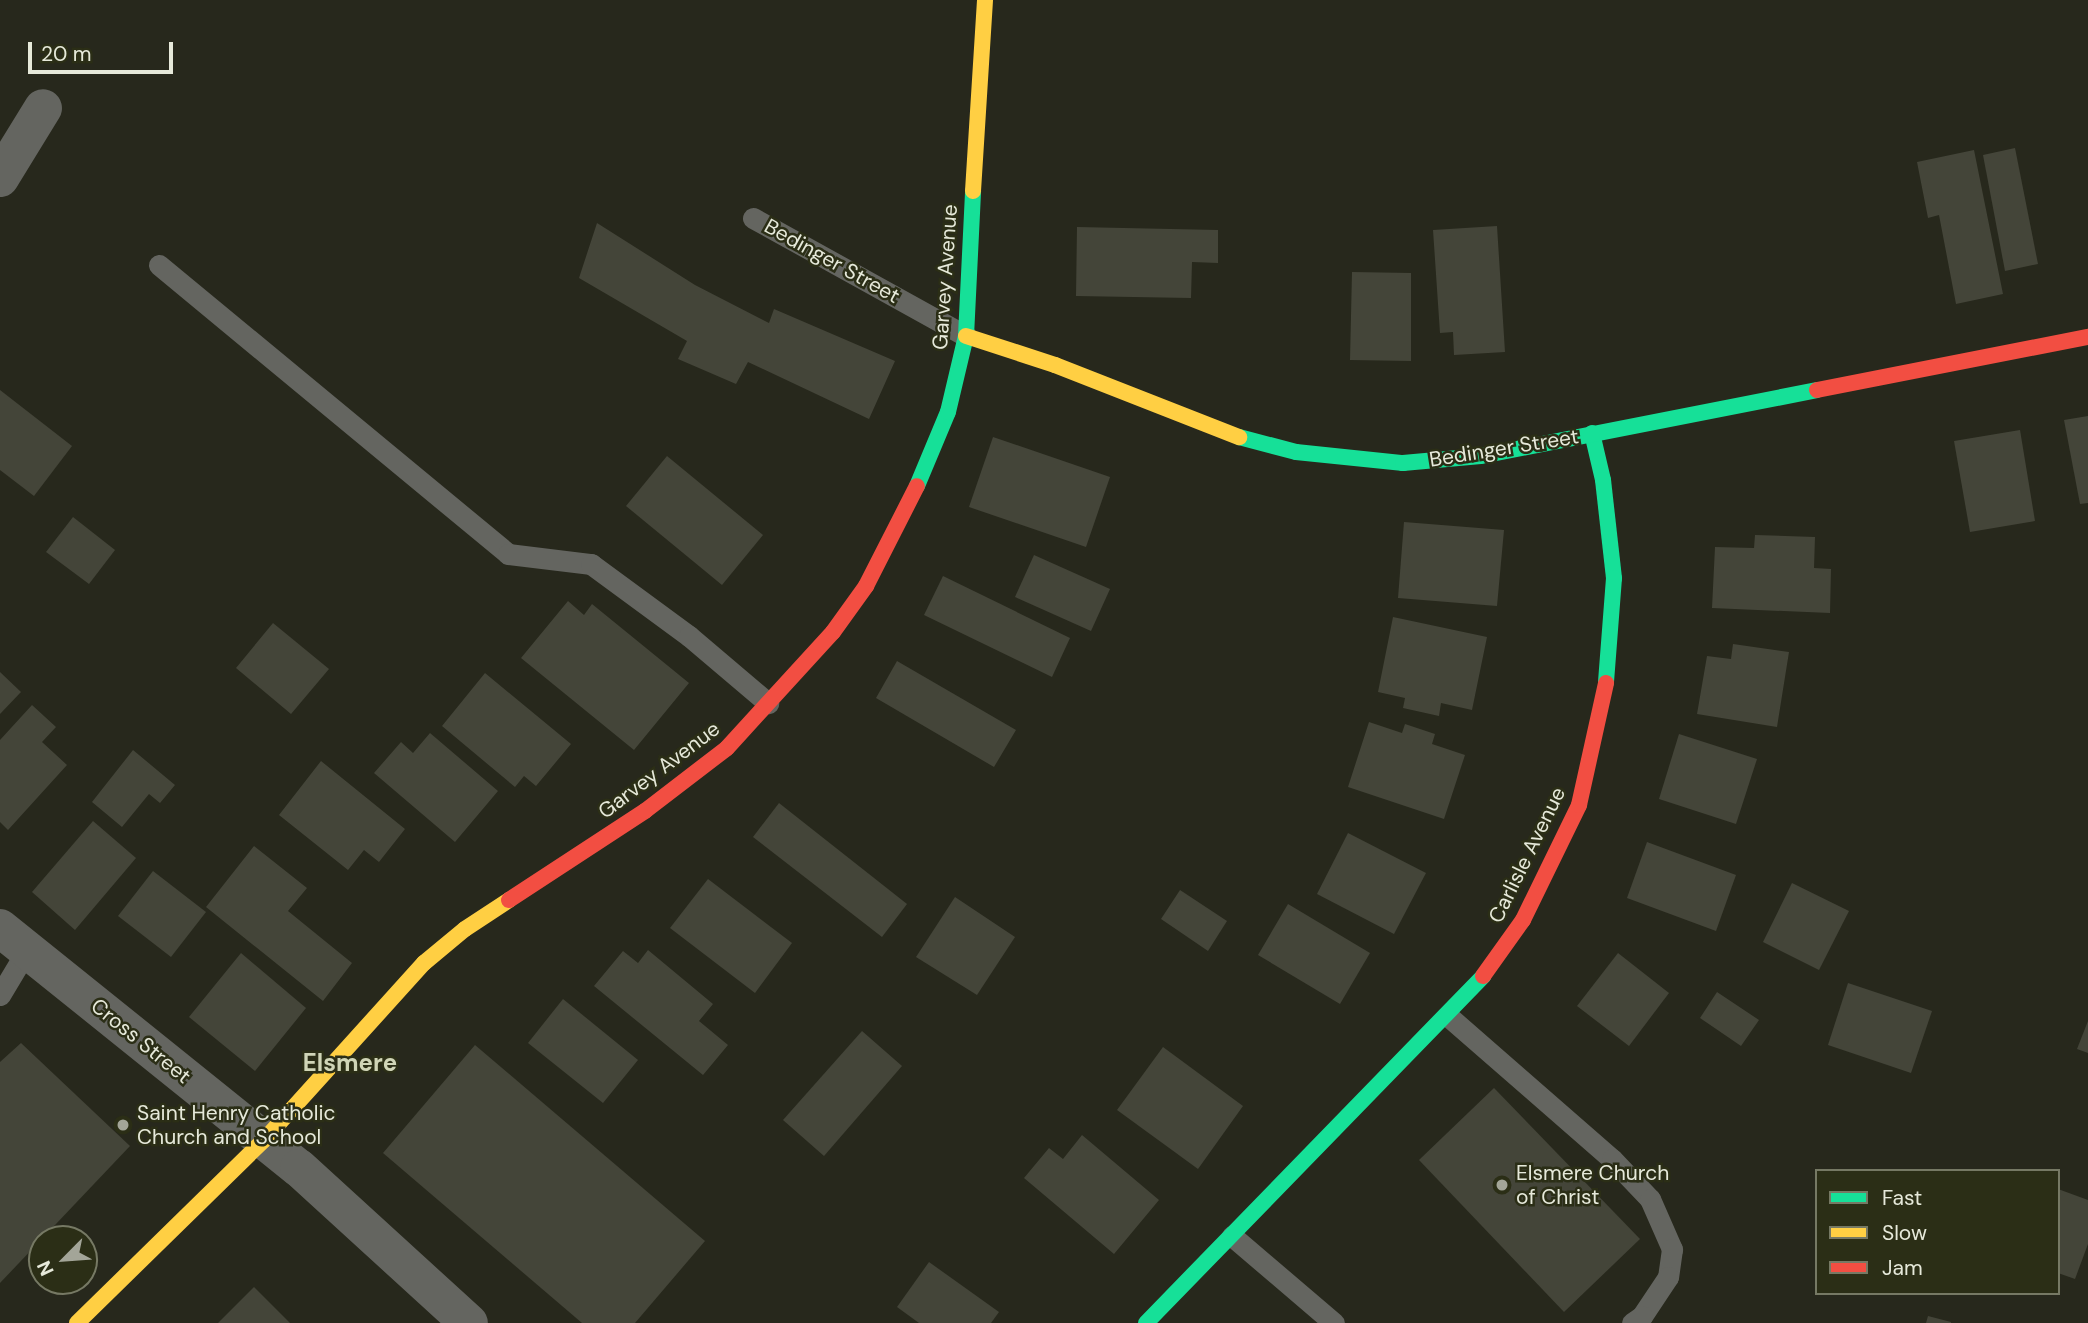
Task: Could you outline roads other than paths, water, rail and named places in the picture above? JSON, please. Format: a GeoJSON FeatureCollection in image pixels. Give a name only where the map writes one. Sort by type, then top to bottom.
{"type":"FeatureCollection","features":[{"type":"Feature","properties":{"kind":"street","name":"Garvey Avenue"},"geometry":{"type":"LineString","coordinates":[[77,1323],[264,1140],[424,963],[466,929],[645,811],[727,748],[834,632],[866,586],[918,484],[948,412],[966,335],[978,71],[985,0]]}},
{"type":"Feature","properties":{"kind":"street"},"geometry":{"type":"LineString","coordinates":[[0,178],[43,108]]}},
{"type":"Feature","properties":{"kind":"street","name":"Bedinger Street"},"geometry":{"type":"LineString","coordinates":[[966,335],[1055,365],[1222,432],[1296,452],[1403,463],[1481,456],[2088,337]]}},
{"type":"Feature","properties":{"kind":"street","name":"Carlisle Avenue"},"geometry":{"type":"LineString","coordinates":[[1146,1323],[1474,989],[1523,920],[1578,805],[1605,691],[1614,578],[1603,481],[1592,433]]}},
{"type":"Feature","properties":{"kind":"street","name":"Cross Street"},"geometry":{"type":"LineString","coordinates":[[13,939],[264,1140],[460,1320]]}},
{"type":"Feature","properties":{"kind":"lane","name":"Bedinger Street"},"geometry":{"type":"LineString","coordinates":[[752,218],[966,335]]}},
{"type":"Feature","properties":{"kind":"lane"},"geometry":{"type":"LineString","coordinates":[[159,265],[508,554],[591,564],[689,636],[768,703]]}},
{"type":"Feature","properties":{"kind":"lane"},"geometry":{"type":"LineString","coordinates":[[0,995],[13,939]]}},
{"type":"Feature","properties":{"kind":"lane"},"geometry":{"type":"LineString","coordinates":[[1448,1016],[1602,1151],[1650,1199],[1672,1249],[1668,1277],[1642,1316],[1632,1323]]}},
{"type":"Feature","properties":{"kind":"lane"},"geometry":{"type":"LineString","coordinates":[[1232,1236],[1334,1323]]}},
{"type":"Feature","properties":{"kind":"place","name":"Saint Henry Catholic Church and School"},"geometry":{"type":"Point","coordinates":[123,1125]}},
{"type":"Feature","properties":{"kind":"place","name":"Elsmere Church of Christ"},"geometry":{"type":"Point","coordinates":[1502,1185]}},
{"type":"Feature","properties":{"kind":"district","name":"Elsmere"},"geometry":{"type":"Point","coordinates":[350,1063]}}]}
